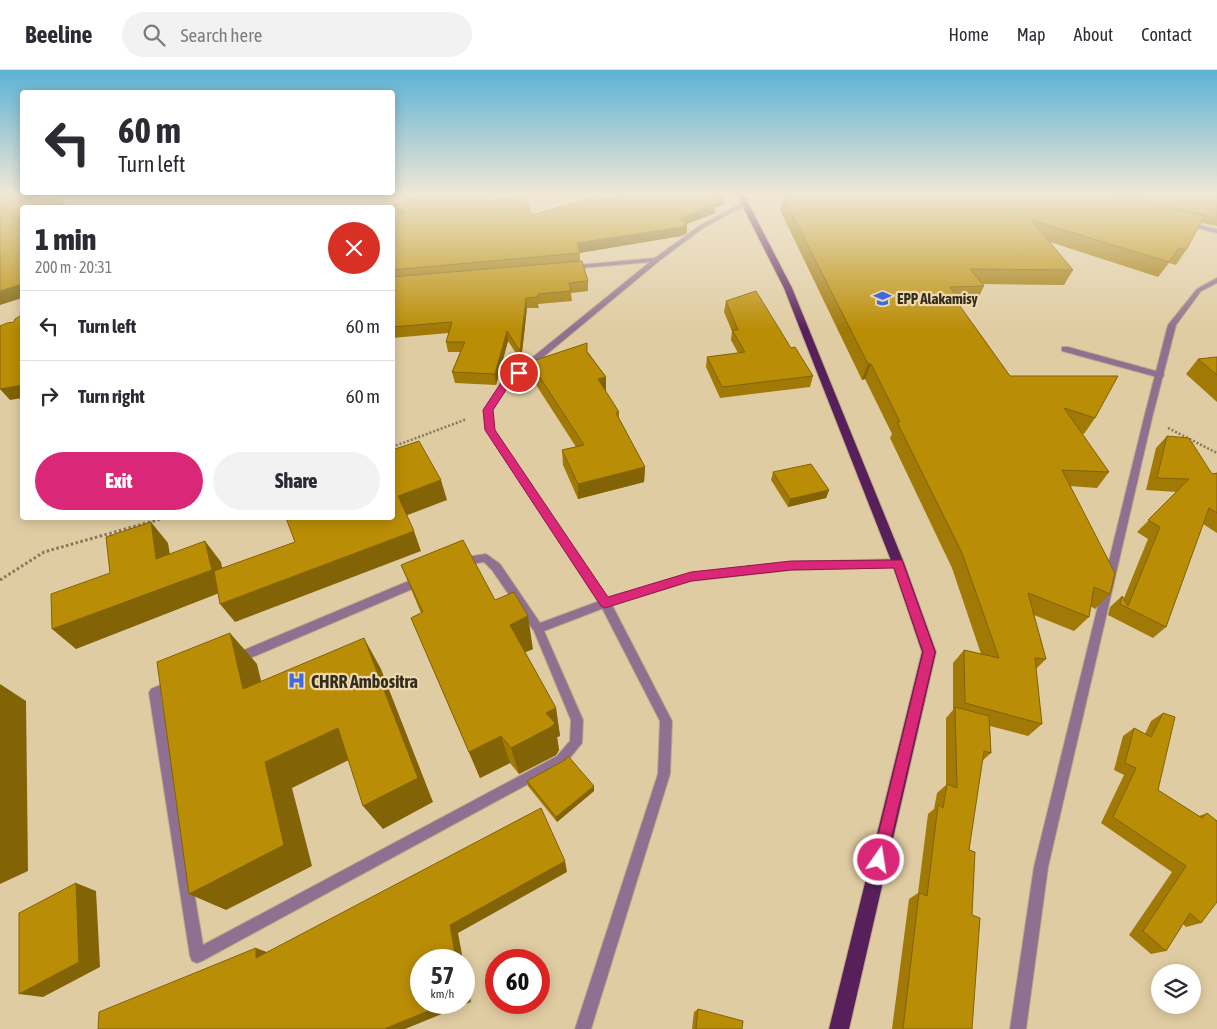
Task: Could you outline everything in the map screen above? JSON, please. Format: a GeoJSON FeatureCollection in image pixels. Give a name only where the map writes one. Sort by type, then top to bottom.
{"type":"FeatureCollection","features":[{"type":"Feature","properties":{"kind":"main road"},"geometry":{"type":"LineString","coordinates":[[763,240],[788,288],[898,563],[929,652],[839,1029]]}},
{"type":"Feature","properties":{"kind":"street"},"geometry":{"type":"LineString","coordinates":[[583,1029],[664,774],[666,721],[605,603],[490,430],[488,410],[504,385],[656,260],[684,240]]}},
{"type":"Feature","properties":{"kind":"street"},"geometry":{"type":"LineString","coordinates":[[561,268],[656,260]]}},
{"type":"Feature","properties":{"kind":"street"},"geometry":{"type":"LineString","coordinates":[[1018,1029],[1041,867],[1172,325],[1199,290],[1217,280]]}},
{"type":"Feature","properties":{"kind":"street"},"geometry":{"type":"LineString","coordinates":[[1065,349],[1160,375]]}},
{"type":"Feature","properties":{"kind":"street"},"geometry":{"type":"LineString","coordinates":[[486,558],[496,567],[538,629],[576,720],[576,743],[561,760],[197,956],[155,693],[470,560],[486,558]]}},
{"type":"Feature","properties":{"kind":"street"},"geometry":{"type":"LineString","coordinates":[[538,629],[605,603],[691,577],[791,566],[898,563]]}},
{"type":"Feature","properties":{"kind":"path"},"geometry":{"type":"LineString","coordinates":[[395,446],[488,410]]}},
{"type":"Feature","properties":{"kind":"path"},"geometry":{"type":"LineString","coordinates":[[1148,418],[1217,453]]}},
{"type":"Feature","properties":{"kind":"path"},"geometry":{"type":"LineString","coordinates":[[0,580],[44,552],[157,520]]}},
{"type":"Feature","properties":{"kind":"building"},"geometry":{"type":"Polygon","coordinates":[[[0,240],[20,240],[20,285],[0,291],[0,240]]]}},
{"type":"Feature","properties":{"kind":"building"},"geometry":{"type":"Polygon","coordinates":[[[395,240],[598,240],[577,243],[580,253],[395,270],[395,240]]]}},
{"type":"Feature","properties":{"kind":"building"},"geometry":{"type":"Polygon","coordinates":[[[805,240],[1048,240],[1073,270],[970,269],[984,286],[950,287],[961,302],[957,302],[1010,376],[1118,376],[1095,418],[1064,408],[1109,472],[1062,470],[1115,573],[1110,594],[1094,587],[1089,617],[1028,593],[1046,659],[1035,658],[1042,724],[965,703],[964,650],[999,658],[962,553],[897,422],[900,422],[871,364],[868,364],[805,240]]]}},
{"type":"Feature","properties":{"kind":"building"},"geometry":{"type":"Polygon","coordinates":[[[1096,240],[1192,240],[1186,250],[1179,248],[1169,262],[1096,240]]]}},
{"type":"Feature","properties":{"kind":"building"},"geometry":{"type":"Polygon","coordinates":[[[582,261],[588,281],[569,283],[571,291],[538,294],[538,297],[526,298],[520,351],[507,331],[495,374],[452,372],[465,342],[446,342],[452,322],[395,327],[395,277],[582,261]]]}},
{"type":"Feature","properties":{"kind":"building"},"geometry":{"type":"Polygon","coordinates":[[[756,291],[791,348],[795,347],[813,376],[722,387],[707,357],[745,352],[732,330],[738,330],[726,301],[756,291]]]}},
{"type":"Feature","properties":{"kind":"building"},"geometry":{"type":"Polygon","coordinates":[[[20,316],[20,385],[0,389],[0,326],[14,322],[20,316]]]}},
{"type":"Feature","properties":{"kind":"building"},"geometry":{"type":"Polygon","coordinates":[[[587,343],[587,352],[606,377],[598,379],[619,412],[616,413],[645,467],[578,484],[562,450],[584,445],[530,362],[587,343]]]}},
{"type":"Feature","properties":{"kind":"building"},"geometry":{"type":"Polygon","coordinates":[[[1217,357],[1217,375],[1198,359],[1217,357]]]}},
{"type":"Feature","properties":{"kind":"building"},"geometry":{"type":"Polygon","coordinates":[[[1167,436],[1189,438],[1212,474],[1217,473],[1217,513],[1209,508],[1166,627],[1120,604],[1122,596],[1128,606],[1160,527],[1148,520],[1189,479],[1157,478],[1167,436]]]}},
{"type":"Feature","properties":{"kind":"building"},"geometry":{"type":"Polygon","coordinates":[[[419,441],[441,480],[398,496],[414,531],[220,604],[214,571],[295,542],[287,520],[395,520],[395,449],[419,441]]]}},
{"type":"Feature","properties":{"kind":"building"},"geometry":{"type":"Polygon","coordinates":[[[811,464],[829,490],[790,499],[773,472],[811,464]]]}},
{"type":"Feature","properties":{"kind":"building"},"geometry":{"type":"Polygon","coordinates":[[[151,522],[156,559],[205,541],[212,570],[52,629],[51,594],[110,573],[106,537],[151,522]]]}},
{"type":"Feature","properties":{"kind":"building"},"geometry":{"type":"Polygon","coordinates":[[[463,540],[495,600],[514,592],[528,616],[510,625],[556,708],[546,713],[555,723],[551,727],[511,748],[501,736],[469,752],[411,618],[423,612],[401,565],[463,540]]]}},
{"type":"Feature","properties":{"kind":"building"},"geometry":{"type":"Polygon","coordinates":[[[230,633],[243,689],[364,638],[418,778],[363,806],[338,728],[265,762],[284,845],[189,894],[157,662],[230,633]]]}},
{"type":"Feature","properties":{"kind":"building"},"geometry":{"type":"Polygon","coordinates":[[[955,707],[989,716],[991,753],[984,751],[969,850],[975,852],[972,915],[980,918],[972,1029],[903,1029],[919,893],[927,896],[938,805],[943,808],[947,784],[957,788],[955,707]]]}},
{"type":"Feature","properties":{"kind":"building"},"geometry":{"type":"Polygon","coordinates":[[[1163,713],[1175,717],[1158,790],[1202,818],[1207,813],[1217,821],[1217,902],[1201,923],[1190,913],[1166,951],[1143,931],[1186,866],[1113,817],[1136,768],[1125,763],[1134,728],[1151,737],[1163,713]]]}},
{"type":"Feature","properties":{"kind":"building"},"geometry":{"type":"Polygon","coordinates":[[[568,756],[594,786],[556,817],[527,781],[565,760],[568,756]]]}},
{"type":"Feature","properties":{"kind":"building"},"geometry":{"type":"Polygon","coordinates":[[[541,808],[565,861],[450,925],[454,949],[410,949],[410,1014],[421,1014],[384,1029],[98,1029],[99,1012],[256,948],[256,958],[541,808]]]}},
{"type":"Feature","properties":{"kind":"building"},"geometry":{"type":"Polygon","coordinates":[[[76,883],[79,962],[19,994],[19,913],[76,883]]]}},
{"type":"Feature","properties":{"kind":"building"},"geometry":{"type":"Polygon","coordinates":[[[698,1009],[743,1021],[742,1029],[696,1029],[698,1009]]]}},
{"type":"Feature","properties":{"kind":"place","name":"EPP Alakamisy"},"geometry":{"type":"Point","coordinates":[883,298]}},
{"type":"Feature","properties":{"kind":"place","name":"CHRR Ambositra"},"geometry":{"type":"Point","coordinates":[297,681]}},
{"type":"Feature","properties":{"kind":"route"},"geometry":{"type":"LineString","coordinates":[[519,373],[504,385],[488,410],[490,430],[605,603],[691,577],[791,566],[898,563],[929,652],[879,860]]}}]}
